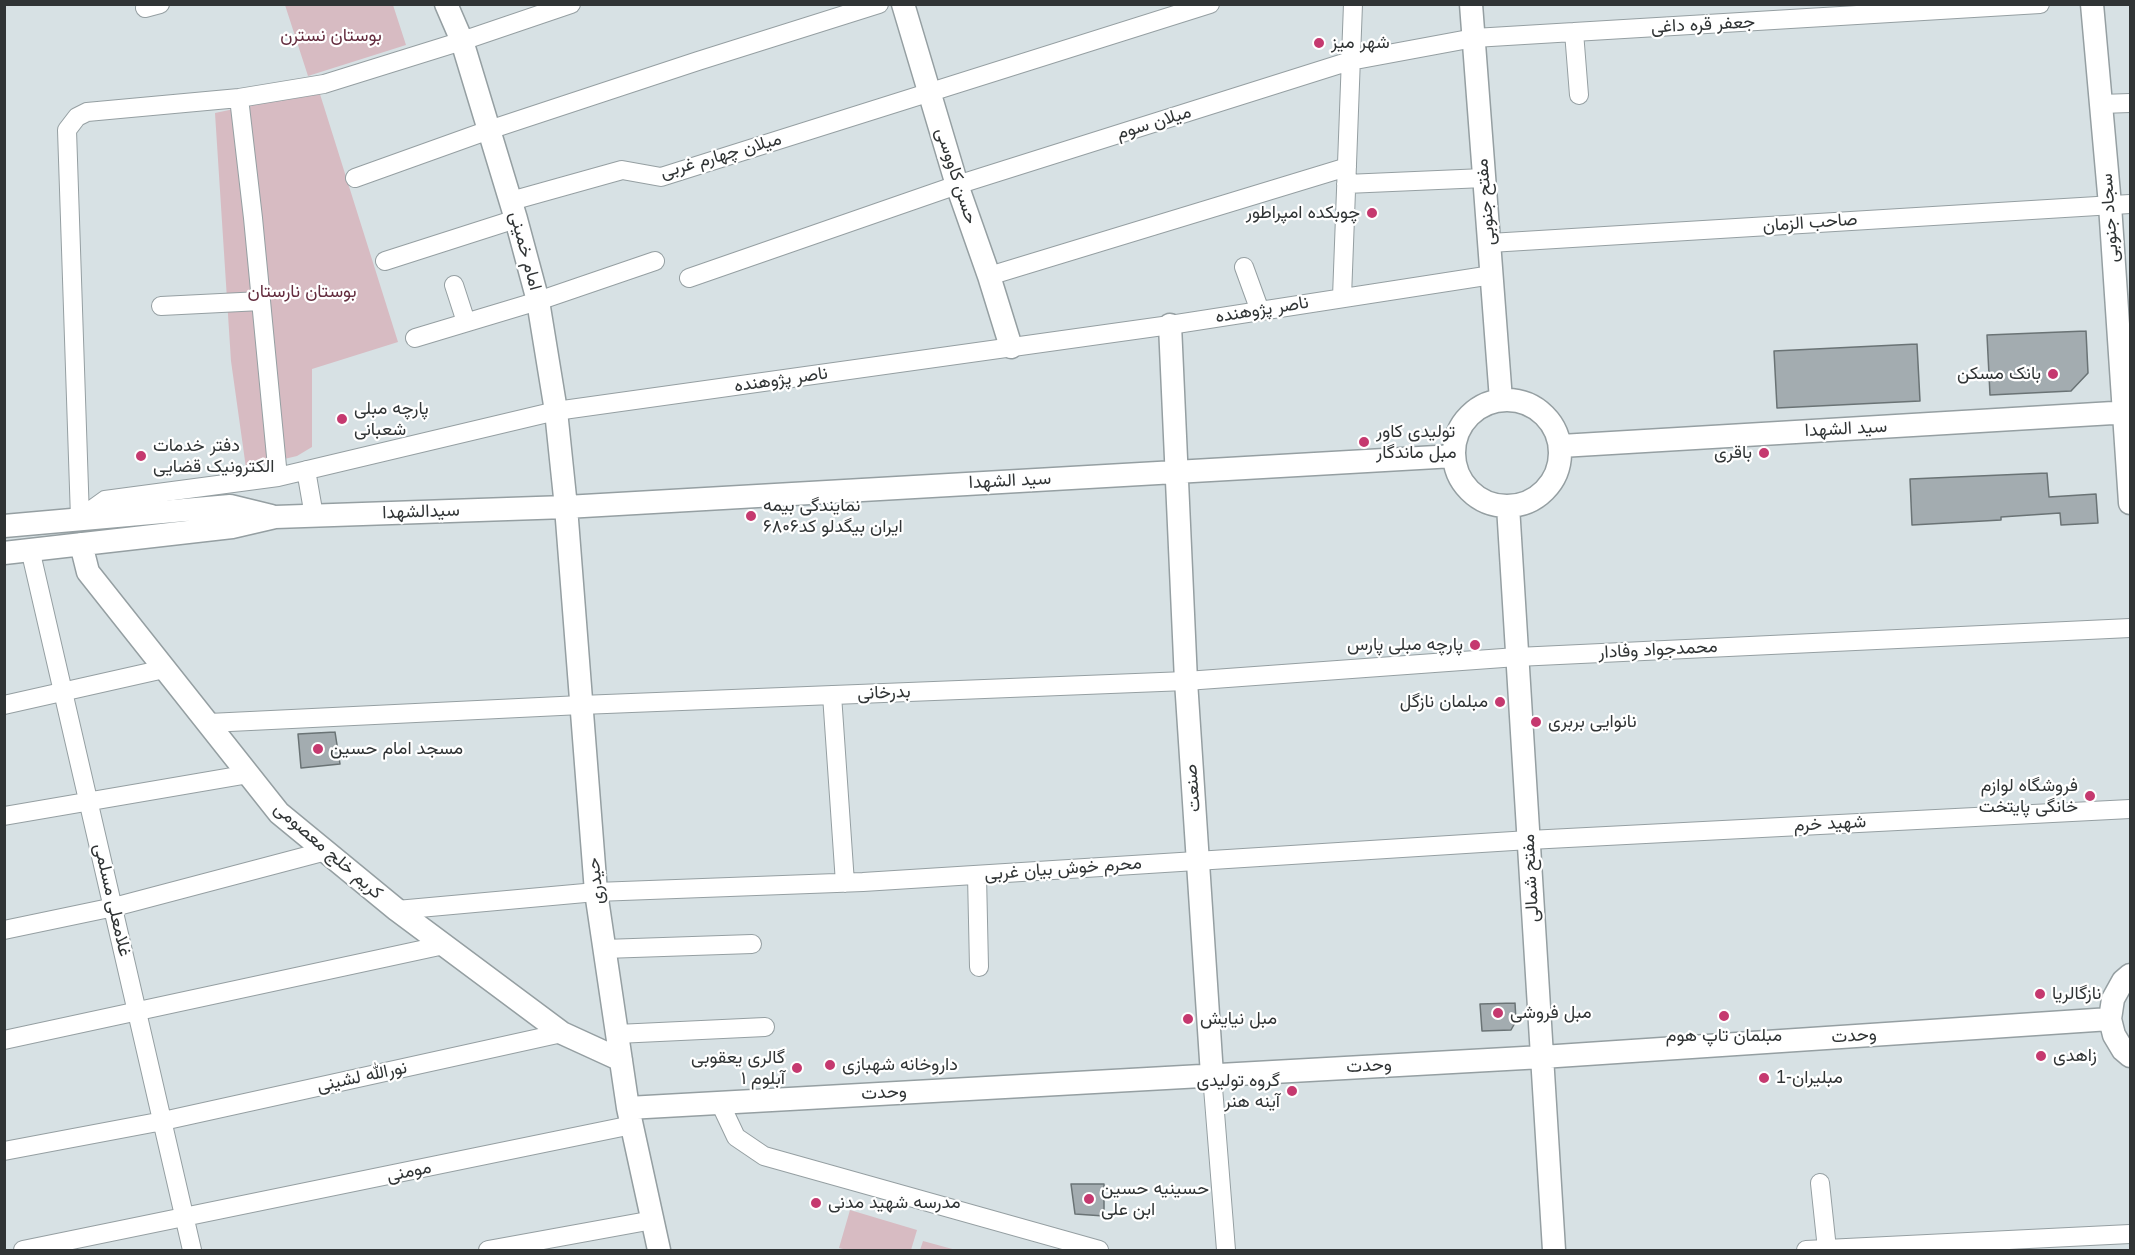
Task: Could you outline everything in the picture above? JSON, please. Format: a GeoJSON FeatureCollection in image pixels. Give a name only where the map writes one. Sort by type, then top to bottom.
{"type":"FeatureCollection","features":[{"type":"Feature","properties":{"kind":"street","name":"امام خمینی"},"geometry":{"type":"LineString","coordinates":[[446,4],[462,42],[538,301],[555,411],[566,507]]}},
{"type":"Feature","properties":{"kind":"street"},"geometry":{"type":"LineString","coordinates":[[80,518],[67,130],[77,117],[87,112],[239,98],[324,84],[462,42],[571,4]]}},
{"type":"Feature","properties":{"kind":"street"},"geometry":{"type":"LineString","coordinates":[[355,178],[489,130],[879,4]]}},
{"type":"Feature","properties":{"kind":"street","name":"حسن کاووسی"},"geometry":{"type":"LineString","coordinates":[[903,4],[957,185],[1011,347]]}},
{"type":"Feature","properties":{"kind":"street","name":"میلان چهارم غربی"},"geometry":{"type":"LineString","coordinates":[[385,261],[622,170],[661,177],[1210,4]]}},
{"type":"Feature","properties":{"kind":"street"},"geometry":{"type":"LineString","coordinates":[[1342,297],[1353,4]]}},
{"type":"Feature","properties":{"kind":"street","name":"مفتح جنوبی"},"geometry":{"type":"LineString","coordinates":[[1471,4],[1501,400]]}},
{"type":"Feature","properties":{"kind":"street","name":"جعفر قره داغی"},"geometry":{"type":"LineString","coordinates":[[1474,38],[2040,4]]}},
{"type":"Feature","properties":{"kind":"street","name":"سجاد جنوبی"},"geometry":{"type":"LineString","coordinates":[[2092,4],[2101,104],[2120,204],[2130,503]]}},
{"type":"Feature","properties":{"kind":"street"},"geometry":{"type":"LineString","coordinates":[[1574,32],[1579,95]]}},
{"type":"Feature","properties":{"kind":"street","name":"میلان سوم"},"geometry":{"type":"LineString","coordinates":[[689,278],[957,185],[1350,61],[1474,38]]}},
{"type":"Feature","properties":{"kind":"street"},"geometry":{"type":"LineString","coordinates":[[239,98],[278,477]]}},
{"type":"Feature","properties":{"kind":"street"},"geometry":{"type":"LineString","coordinates":[[2101,104],[2130,103]]}},
{"type":"Feature","properties":{"kind":"street"},"geometry":{"type":"LineString","coordinates":[[989,276],[1346,175],[1484,178]]}},
{"type":"Feature","properties":{"kind":"street","name":"صاحب الزمان"},"geometry":{"type":"LineString","coordinates":[[1490,243],[2120,204]]}},
{"type":"Feature","properties":{"kind":"street"},"geometry":{"type":"LineString","coordinates":[[415,338],[538,301],[655,261]]}},
{"type":"Feature","properties":{"kind":"street"},"geometry":{"type":"LineString","coordinates":[[1244,267],[1260,311]]}},
{"type":"Feature","properties":{"kind":"street","name":"ناصر پژوهنده"},"geometry":{"type":"LineString","coordinates":[[80,518],[105,500],[278,477],[555,411],[1170,325],[1492,275]]}},
{"type":"Feature","properties":{"kind":"street"},"geometry":{"type":"LineString","coordinates":[[454,285],[466,322]]}},
{"type":"Feature","properties":{"kind":"street"},"geometry":{"type":"LineString","coordinates":[[161,306],[261,301]]}},
{"type":"Feature","properties":{"kind":"street","name":"صنعت"},"geometry":{"type":"LineString","coordinates":[[1170,325],[1186,681],[1226,1251]]}},
{"type":"Feature","properties":{"kind":"street"},"geometry":{"type":"LineString","coordinates":[[1501,400],[1518,400],[1533,406],[1546,416],[1556,430],[1561,446],[1560,464],[1554,480],[1542,494],[1526,503],[1508,506],[1492,504],[1477,497],[1465,486],[1457,472],[1454,456],[1455,440],[1461,425],[1472,412],[1485,404],[1501,400]]}},
{"type":"Feature","properties":{"kind":"street","name":"سید الشهدا"},"geometry":{"type":"LineString","coordinates":[[1561,446],[2127,412]]}},
{"type":"Feature","properties":{"kind":"street","name":"سید الشهدا"},"geometry":{"type":"LineString","coordinates":[[566,507],[1454,456]]}},
{"type":"Feature","properties":{"kind":"street"},"geometry":{"type":"LineString","coordinates":[[306,470],[314,516]]}},
{"type":"Feature","properties":{"kind":"street","name":"سیدالشهدا"},"geometry":{"type":"LineString","coordinates":[[4,526],[230,506],[275,517]]}},
{"type":"Feature","properties":{"kind":"street","name":"مفتح شمالی"},"geometry":{"type":"LineString","coordinates":[[1508,506],[1554,1251]]}},
{"type":"Feature","properties":{"kind":"street","name":"سیدالشهدا"},"geometry":{"type":"LineString","coordinates":[[4,553],[232,528],[275,517],[566,507]]}},
{"type":"Feature","properties":{"kind":"street","name":"حیدری"},"geometry":{"type":"LineString","coordinates":[[566,507],[596,892],[630,1117],[659,1251]]}},
{"type":"Feature","properties":{"kind":"street","name":"کریم خلج معصومی"},"geometry":{"type":"LineString","coordinates":[[81,544],[88,572],[279,813],[397,910],[562,1033],[621,1060]]}},
{"type":"Feature","properties":{"kind":"street","name":"غلامعلی مسلمی"},"geometry":{"type":"LineString","coordinates":[[30,549],[192,1251]]}},
{"type":"Feature","properties":{"kind":"street","name":"محمدجواد وفادار"},"geometry":{"type":"LineString","coordinates":[[1186,681],[1517,657],[2130,628]]}},
{"type":"Feature","properties":{"kind":"street"},"geometry":{"type":"LineString","coordinates":[[4,705],[164,669]]}},
{"type":"Feature","properties":{"kind":"street","name":"بدرخانی"},"geometry":{"type":"LineString","coordinates":[[209,723],[581,705],[1186,681]]}},
{"type":"Feature","properties":{"kind":"street"},"geometry":{"type":"LineString","coordinates":[[832,695],[845,883]]}},
{"type":"Feature","properties":{"kind":"street"},"geometry":{"type":"LineString","coordinates":[[4,816],[249,774]]}},
{"type":"Feature","properties":{"kind":"street","name":"شهید خرم"},"geometry":{"type":"LineString","coordinates":[[1529,840],[2130,809]]}},
{"type":"Feature","properties":{"kind":"street","name":"محرم خوش بیان غربی"},"geometry":{"type":"LineString","coordinates":[[397,910],[596,892],[845,883],[1529,840]]}},
{"type":"Feature","properties":{"kind":"street"},"geometry":{"type":"LineString","coordinates":[[4,930],[114,907],[326,851]]}},
{"type":"Feature","properties":{"kind":"street"},"geometry":{"type":"LineString","coordinates":[[977,875],[979,967]]}},
{"type":"Feature","properties":{"kind":"street"},"geometry":{"type":"LineString","coordinates":[[604,949],[752,944]]}},
{"type":"Feature","properties":{"kind":"street"},"geometry":{"type":"LineString","coordinates":[[4,1040],[444,945]]}},
{"type":"Feature","properties":{"kind":"street"},"geometry":{"type":"LineString","coordinates":[[2130,975],[2123,981],[2113,999],[2110,1019],[2114,1035],[2123,1050],[2130,1056]]}},
{"type":"Feature","properties":{"kind":"street","name":"وحدت"},"geometry":{"type":"LineString","coordinates":[[630,1117],[720,1103],[1542,1057],[2110,1019]]}},
{"type":"Feature","properties":{"kind":"street"},"geometry":{"type":"LineString","coordinates":[[617,1034],[765,1027]]}},
{"type":"Feature","properties":{"kind":"street","name":"نورالله لشینی"},"geometry":{"type":"LineString","coordinates":[[4,1151],[163,1121],[562,1033]]}},
{"type":"Feature","properties":{"kind":"street"},"geometry":{"type":"LineString","coordinates":[[720,1103],[736,1137],[764,1156],[1099,1251]]}},
{"type":"Feature","properties":{"kind":"street","name":"مومنی"},"geometry":{"type":"LineString","coordinates":[[23,1251],[185,1218],[630,1117]]}},
{"type":"Feature","properties":{"kind":"street"},"geometry":{"type":"LineString","coordinates":[[1820,1183],[1827,1250]]}},
{"type":"Feature","properties":{"kind":"street"},"geometry":{"type":"LineString","coordinates":[[488,1251],[653,1220]]}},
{"type":"Feature","properties":{"kind":"street"},"geometry":{"type":"LineString","coordinates":[[1806,1251],[2130,1234]]}},
{"type":"Feature","properties":{"kind":"green space","name":"بوستان نسترن"},"geometry":{"type":"Polygon","coordinates":[[[285,5],[393,5],[406,45],[308,76],[285,5]]]}},
{"type":"Feature","properties":{"kind":"green space","name":"بوستان نارستان"},"geometry":{"type":"Polygon","coordinates":[[[319,91],[398,342],[312,369],[312,447],[297,456],[246,468],[231,361],[215,113],[319,91]]]}},
{"type":"Feature","properties":{"kind":"green space"},"geometry":{"type":"Polygon","coordinates":[[[850,1210],[917,1230],[911,1250],[839,1248],[850,1210]]]}},
{"type":"Feature","properties":{"kind":"green space"},"geometry":{"type":"Polygon","coordinates":[[[923,1241],[956,1250],[920,1250],[923,1241]]]}},
{"type":"Feature","properties":{"kind":"building"},"geometry":{"type":"Polygon","coordinates":[[[2086,331],[2088,373],[2071,391],[1990,395],[1987,335],[2086,331]]]}},
{"type":"Feature","properties":{"kind":"building"},"geometry":{"type":"Polygon","coordinates":[[[1917,344],[1920,401],[1777,408],[1774,351],[1917,344]]]}},
{"type":"Feature","properties":{"kind":"building"},"geometry":{"type":"Polygon","coordinates":[[[2047,473],[2049,497],[2096,494],[2098,523],[2061,525],[2060,513],[2001,517],[2001,520],[1912,525],[1910,479],[2047,473]]]}},
{"type":"Feature","properties":{"kind":"building","name":"مسجد امام حسین"},"geometry":{"type":"Polygon","coordinates":[[[335,732],[340,764],[301,768],[298,734],[335,732]]]}},
{"type":"Feature","properties":{"kind":"building","name":"مبل فروشی"},"geometry":{"type":"Polygon","coordinates":[[[1515,1003],[1516,1021],[1511,1030],[1482,1031],[1480,1004],[1515,1003]]]}},
{"type":"Feature","properties":{"kind":"building","name":"حسینیه حسین ابن علی"},"geometry":{"type":"Polygon","coordinates":[[[1071,1184],[1104,1184],[1104,1216],[1075,1214],[1071,1184]]]}},
{"type":"Feature","properties":{"kind":"place","name":"شهر میز"},"geometry":{"type":"Point","coordinates":[1319,43]}},
{"type":"Feature","properties":{"kind":"place","name":"چوبکده امپراطور"},"geometry":{"type":"Point","coordinates":[1372,213]}},
{"type":"Feature","properties":{"kind":"place","name":"بانک مسکن"},"geometry":{"type":"Point","coordinates":[2053,374]}},
{"type":"Feature","properties":{"kind":"place","name":"پارچه مبلی شعبانی"},"geometry":{"type":"Point","coordinates":[342,419]}},
{"type":"Feature","properties":{"kind":"place","name":"تولیدی کاور مبل ماندگار"},"geometry":{"type":"Point","coordinates":[1364,442]}},
{"type":"Feature","properties":{"kind":"place","name":"باقری"},"geometry":{"type":"Point","coordinates":[1764,453]}},
{"type":"Feature","properties":{"kind":"place","name":"دفتر خدمات الکترونیک قضایی"},"geometry":{"type":"Point","coordinates":[141,456]}},
{"type":"Feature","properties":{"kind":"place","name":"نمایندگی بیمه ایران بیگدلو کد۶۸۰۶"},"geometry":{"type":"Point","coordinates":[751,516]}},
{"type":"Feature","properties":{"kind":"place","name":"پارچه مبلی پارس"},"geometry":{"type":"Point","coordinates":[1475,645]}},
{"type":"Feature","properties":{"kind":"place","name":"مبلمان نازگل"},"geometry":{"type":"Point","coordinates":[1500,702]}},
{"type":"Feature","properties":{"kind":"place","name":"نانوایی بربری"},"geometry":{"type":"Point","coordinates":[1536,722]}},
{"type":"Feature","properties":{"kind":"place","name":"مسجد امام حسین"},"geometry":{"type":"Point","coordinates":[318,749]}},
{"type":"Feature","properties":{"kind":"place","name":"فروشگاه لوازم خانگی پایتخت"},"geometry":{"type":"Point","coordinates":[2090,796]}},
{"type":"Feature","properties":{"kind":"place","name":"نازگالریا"},"geometry":{"type":"Point","coordinates":[2040,994]}},
{"type":"Feature","properties":{"kind":"place","name":"مبل فروشی"},"geometry":{"type":"Point","coordinates":[1498,1013]}},
{"type":"Feature","properties":{"kind":"place","name":"مبلمان تاپ هوم"},"geometry":{"type":"Point","coordinates":[1724,1016]}},
{"type":"Feature","properties":{"kind":"place","name":"مبل نیایش"},"geometry":{"type":"Point","coordinates":[1188,1019]}},
{"type":"Feature","properties":{"kind":"place","name":"زاهدی"},"geometry":{"type":"Point","coordinates":[2041,1056]}},
{"type":"Feature","properties":{"kind":"place","name":"داروخانه شهبازی"},"geometry":{"type":"Point","coordinates":[830,1065]}},
{"type":"Feature","properties":{"kind":"place","name":"گالری یعقوبی آبلوم ۱"},"geometry":{"type":"Point","coordinates":[797,1068]}},
{"type":"Feature","properties":{"kind":"place","name":"مبلیران-1"},"geometry":{"type":"Point","coordinates":[1764,1078]}},
{"type":"Feature","properties":{"kind":"place","name":"گروه تولیدی آینه هنر"},"geometry":{"type":"Point","coordinates":[1292,1091]}},
{"type":"Feature","properties":{"kind":"place","name":"حسینیه حسین ابن علی"},"geometry":{"type":"Point","coordinates":[1089,1199]}},
{"type":"Feature","properties":{"kind":"place","name":"مدرسه شهید مدنی"},"geometry":{"type":"Point","coordinates":[816,1203]}}]}
